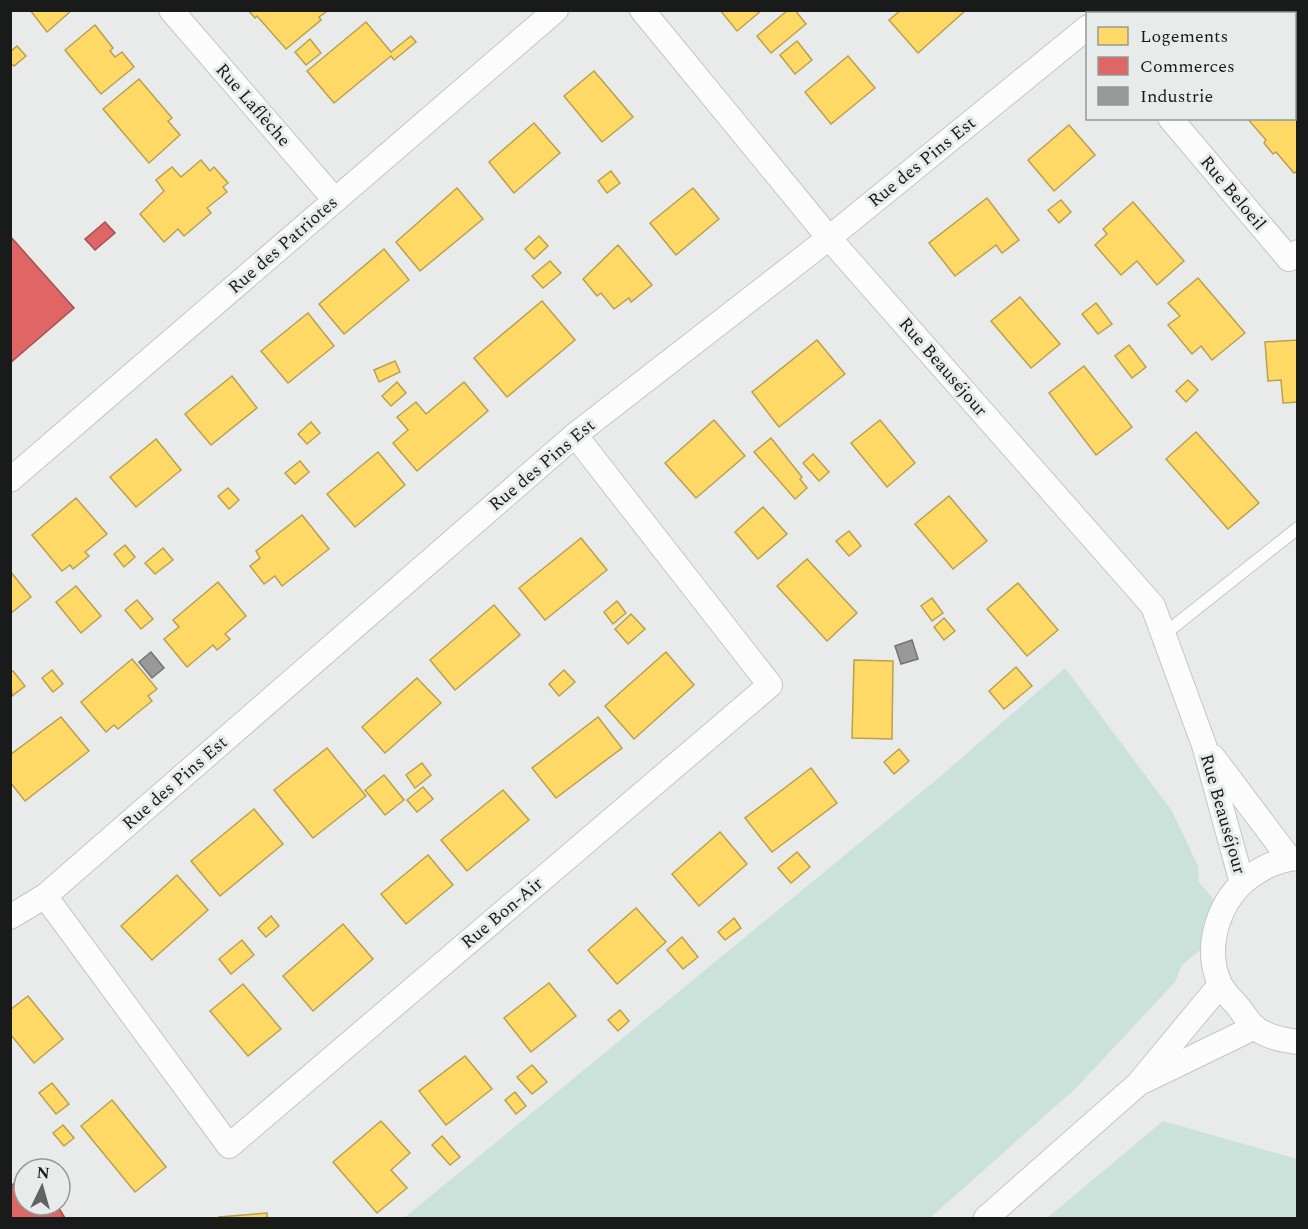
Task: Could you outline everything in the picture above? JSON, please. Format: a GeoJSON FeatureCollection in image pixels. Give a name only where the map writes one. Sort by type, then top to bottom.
{"type":"FeatureCollection","features":[{"type":"Feature","properties":{"kind":"street","name":"Rue Laflèche"},"geometry":{"type":"LineString","coordinates":[[171,10],[335,200]]}},
{"type":"Feature","properties":{"kind":"street","name":"Rue des Patriotes"},"geometry":{"type":"LineString","coordinates":[[10,480],[556,10]]}},
{"type":"Feature","properties":{"kind":"street","name":"Rue Beauséjour"},"geometry":{"type":"LineString","coordinates":[[642,10],[829,238],[1153,606],[1204,746],[1242,883]]}},
{"type":"Feature","properties":{"kind":"street","name":"Rue des Pins Est"},"geometry":{"type":"LineString","coordinates":[[10,917],[45,896],[575,435],[829,238],[1086,29]]}},
{"type":"Feature","properties":{"kind":"street","name":"Rue Beloeil"},"geometry":{"type":"LineString","coordinates":[[1172,120],[1289,259],[1298,252]]}},
{"type":"Feature","properties":{"kind":"street","name":"Rue Bon-Air"},"geometry":{"type":"LineString","coordinates":[[45,896],[229,1146],[770,685],[575,435]]}},
{"type":"Feature","properties":{"kind":"street","name":"Rue Beauséjour"},"geometry":{"type":"LineString","coordinates":[[1204,746],[1293,858]]}},
{"type":"Feature","properties":{"kind":"street"},"geometry":{"type":"LineString","coordinates":[[1293,858],[1264,867],[1242,883],[1228,900],[1219,920],[1214,941],[1214,964],[1220,985],[1255,1027],[1279,1039],[1298,1042]]}},
{"type":"Feature","properties":{"kind":"street"},"geometry":{"type":"LineString","coordinates":[[986,1218],[1138,1084],[1220,985]]}},
{"type":"Feature","properties":{"kind":"street"},"geometry":{"type":"LineString","coordinates":[[1138,1084],[1255,1027]]}},
{"type":"Feature","properties":{"kind":"lane"},"geometry":{"type":"LineString","coordinates":[[1163,635],[1298,528]]}},
{"type":"Feature","properties":{"kind":"green space"},"geometry":{"type":"Polygon","coordinates":[[[1065,668],[1172,811],[1198,866],[1199,882],[1233,923],[1182,965],[1175,982],[1076,1088],[930,1218],[404,1218],[936,780],[1065,668]]]}},
{"type":"Feature","properties":{"kind":"green space"},"geometry":{"type":"Polygon","coordinates":[[[1163,1121],[1297,1159],[1297,1218],[1047,1218],[1163,1121]]]}},
{"type":"Feature","properties":{"kind":"building: Logements"},"geometry":{"type":"Polygon","coordinates":[[[30,10],[72,10],[47,32],[30,10]]]}},
{"type":"Feature","properties":{"kind":"building: Logements"},"geometry":{"type":"Polygon","coordinates":[[[248,10],[325,10],[326,12],[319,17],[321,20],[286,49],[257,16],[255,18],[248,10]]]}},
{"type":"Feature","properties":{"kind":"building: Logements"},"geometry":{"type":"Polygon","coordinates":[[[720,10],[762,10],[737,31],[720,10]]]}},
{"type":"Feature","properties":{"kind":"building: Logements"},"geometry":{"type":"Polygon","coordinates":[[[788,10],[795,10],[806,24],[771,53],[757,36],[788,10]]]}},
{"type":"Feature","properties":{"kind":"building: Logements"},"geometry":{"type":"Polygon","coordinates":[[[901,10],[966,10],[918,53],[889,20],[901,10]]]}},
{"type":"Feature","properties":{"kind":"building: Logements"},"geometry":{"type":"Polygon","coordinates":[[[1199,10],[1237,10],[1238,12],[1197,12],[1199,10]]]}},
{"type":"Feature","properties":{"kind":"building: Logements"},"geometry":{"type":"Polygon","coordinates":[[[366,22],[391,52],[411,36],[416,42],[394,60],[391,56],[334,103],[307,71],[366,22]]]}},
{"type":"Feature","properties":{"kind":"building: Logements"},"geometry":{"type":"Polygon","coordinates":[[[95,25],[113,48],[110,51],[115,57],[122,52],[134,67],[101,94],[65,50],[95,25]]]}},
{"type":"Feature","properties":{"kind":"building: Logements"},"geometry":{"type":"Polygon","coordinates":[[[310,39],[321,53],[306,65],[295,52],[310,39]]]}},
{"type":"Feature","properties":{"kind":"building: Logements"},"geometry":{"type":"Polygon","coordinates":[[[797,41],[812,60],[795,74],[780,55],[797,41]]]}},
{"type":"Feature","properties":{"kind":"building: Logements"},"geometry":{"type":"Polygon","coordinates":[[[17,46],[26,56],[14,66],[10,63],[10,52],[17,46]]]}},
{"type":"Feature","properties":{"kind":"building: Logements"},"geometry":{"type":"Polygon","coordinates":[[[848,56],[875,88],[831,124],[805,92],[848,56]]]}},
{"type":"Feature","properties":{"kind":"building: Logements"},"geometry":{"type":"Polygon","coordinates":[[[594,71],[633,117],[602,142],[564,96],[594,71]]]}},
{"type":"Feature","properties":{"kind":"building: Logements"},"geometry":{"type":"Polygon","coordinates":[[[139,79],[172,118],[168,121],[180,135],[149,163],[103,109],[139,79]]]}},
{"type":"Feature","properties":{"kind":"building: Logements"},"geometry":{"type":"Polygon","coordinates":[[[1296,111],[1298,113],[1298,171],[1294,173],[1276,152],[1273,154],[1264,143],[1266,140],[1249,120],[1296,120],[1296,111]]]}},
{"type":"Feature","properties":{"kind":"building: Logements"},"geometry":{"type":"Polygon","coordinates":[[[534,123],[560,153],[514,193],[489,162],[534,123]]]}},
{"type":"Feature","properties":{"kind":"building: Logements"},"geometry":{"type":"Polygon","coordinates":[[[1069,125],[1095,155],[1054,191],[1028,160],[1069,125]]]}},
{"type":"Feature","properties":{"kind":"building: Logements"},"geometry":{"type":"Polygon","coordinates":[[[201,160],[210,171],[214,167],[228,183],[223,187],[227,192],[207,208],[211,213],[184,236],[178,229],[164,242],[140,214],[164,191],[156,180],[172,167],[181,177],[201,160]]]}},
{"type":"Feature","properties":{"kind":"building: Logements"},"geometry":{"type":"Polygon","coordinates":[[[611,171],[620,183],[607,193],[598,181],[611,171]]]}},
{"type":"Feature","properties":{"kind":"building: Logements"},"geometry":{"type":"Polygon","coordinates":[[[457,188],[483,219],[420,271],[396,242],[457,188]]]}},
{"type":"Feature","properties":{"kind":"building: Logements"},"geometry":{"type":"Polygon","coordinates":[[[693,188],[719,219],[676,255],[650,223],[693,188]]]}},
{"type":"Feature","properties":{"kind":"building: Logements"},"geometry":{"type":"Polygon","coordinates":[[[987,198],[1019,240],[1002,253],[996,245],[955,276],[929,243],[987,198]]]}},
{"type":"Feature","properties":{"kind":"building: Logements"},"geometry":{"type":"Polygon","coordinates":[[[1061,200],[1071,212],[1059,223],[1048,210],[1061,200]]]}},
{"type":"Feature","properties":{"kind":"building: Logements"},"geometry":{"type":"Polygon","coordinates":[[[1133,202],[1184,261],[1157,285],[1137,261],[1121,275],[1095,245],[1107,234],[1103,229],[1133,202]]]}},
{"type":"Feature","properties":{"kind":"building: Logements"},"geometry":{"type":"Polygon","coordinates":[[[539,236],[548,246],[534,259],[525,249],[539,236]]]}},
{"type":"Feature","properties":{"kind":"building: Logements"},"geometry":{"type":"Polygon","coordinates":[[[618,245],[652,285],[631,302],[629,298],[614,309],[601,293],[597,296],[583,279],[618,245]]]}},
{"type":"Feature","properties":{"kind":"building: Logements"},"geometry":{"type":"Polygon","coordinates":[[[384,249],[409,280],[344,334],[319,304],[384,249]]]}},
{"type":"Feature","properties":{"kind":"building: Logements"},"geometry":{"type":"Polygon","coordinates":[[[550,261],[561,273],[543,288],[532,276],[550,261]]]}},
{"type":"Feature","properties":{"kind":"building: Logements"},"geometry":{"type":"Polygon","coordinates":[[[1198,278],[1245,333],[1212,360],[1201,346],[1192,354],[1168,325],[1180,316],[1168,303],[1198,278]]]}},
{"type":"Feature","properties":{"kind":"building: Logements"},"geometry":{"type":"Polygon","coordinates":[[[1020,297],[1060,344],[1031,368],[991,321],[1020,297]]]}},
{"type":"Feature","properties":{"kind":"building: Logements"},"geometry":{"type":"Polygon","coordinates":[[[542,301],[575,340],[507,397],[474,358],[542,301]]]}},
{"type":"Feature","properties":{"kind":"building: Logements"},"geometry":{"type":"Polygon","coordinates":[[[1096,303],[1112,324],[1098,334],[1082,314],[1096,303]]]}},
{"type":"Feature","properties":{"kind":"building: Logements"},"geometry":{"type":"Polygon","coordinates":[[[308,313],[334,346],[288,383],[261,351],[308,313]]]}},
{"type":"Feature","properties":{"kind":"building: Logements"},"geometry":{"type":"Polygon","coordinates":[[[817,340],[845,374],[779,427],[752,392],[817,340]]]}},
{"type":"Feature","properties":{"kind":"building: Logements"},"geometry":{"type":"Polygon","coordinates":[[[1298,340],[1298,402],[1283,403],[1281,380],[1268,381],[1265,342],[1298,340]]]}},
{"type":"Feature","properties":{"kind":"building: Logements"},"geometry":{"type":"Polygon","coordinates":[[[1129,345],[1146,367],[1132,378],[1115,356],[1129,345]]]}},
{"type":"Feature","properties":{"kind":"building: Logements"},"geometry":{"type":"Polygon","coordinates":[[[395,361],[400,372],[379,382],[374,370],[395,361]]]}},
{"type":"Feature","properties":{"kind":"building: Logements"},"geometry":{"type":"Polygon","coordinates":[[[1084,366],[1132,427],[1096,455],[1049,393],[1084,366]]]}},
{"type":"Feature","properties":{"kind":"building: Logements"},"geometry":{"type":"Polygon","coordinates":[[[232,376],[257,408],[211,445],[185,414],[232,376]]]}},
{"type":"Feature","properties":{"kind":"building: Logements"},"geometry":{"type":"Polygon","coordinates":[[[1188,380],[1198,390],[1186,402],[1176,391],[1188,380]]]}},
{"type":"Feature","properties":{"kind":"building: Logements"},"geometry":{"type":"Polygon","coordinates":[[[397,382],[406,393],[391,406],[382,396],[397,382]]]}},
{"type":"Feature","properties":{"kind":"building: Logements"},"geometry":{"type":"Polygon","coordinates":[[[464,382],[488,411],[417,471],[393,443],[408,430],[397,417],[416,402],[426,414],[464,382]]]}},
{"type":"Feature","properties":{"kind":"building: Logements"},"geometry":{"type":"Polygon","coordinates":[[[714,420],[745,456],[696,498],[665,463],[714,420]]]}},
{"type":"Feature","properties":{"kind":"building: Logements"},"geometry":{"type":"Polygon","coordinates":[[[880,420],[915,463],[887,487],[851,443],[880,420]]]}},
{"type":"Feature","properties":{"kind":"building: Logements"},"geometry":{"type":"Polygon","coordinates":[[[311,422],[320,433],[307,444],[298,434],[311,422]]]}},
{"type":"Feature","properties":{"kind":"building: Logements"},"geometry":{"type":"Polygon","coordinates":[[[1196,432],[1259,503],[1228,529],[1166,459],[1196,432]]]}},
{"type":"Feature","properties":{"kind":"building: Logements"},"geometry":{"type":"Polygon","coordinates":[[[771,438],[802,477],[800,479],[807,488],[795,499],[754,452],[771,438]]]}},
{"type":"Feature","properties":{"kind":"building: Logements"},"geometry":{"type":"Polygon","coordinates":[[[156,439],[181,470],[136,507],[110,477],[156,439]]]}},
{"type":"Feature","properties":{"kind":"building: Logements"},"geometry":{"type":"Polygon","coordinates":[[[378,452],[405,485],[355,527],[327,494],[378,452]]]}},
{"type":"Feature","properties":{"kind":"building: Logements"},"geometry":{"type":"Polygon","coordinates":[[[813,454],[829,472],[819,481],[803,463],[813,454]]]}},
{"type":"Feature","properties":{"kind":"building: Logements"},"geometry":{"type":"Polygon","coordinates":[[[300,461],[309,472],[295,484],[285,473],[300,461]]]}},
{"type":"Feature","properties":{"kind":"building: Logements"},"geometry":{"type":"Polygon","coordinates":[[[228,488],[239,500],[229,509],[218,496],[228,488]]]}},
{"type":"Feature","properties":{"kind":"building: Logements"},"geometry":{"type":"Polygon","coordinates":[[[949,496],[987,541],[953,569],[915,524],[949,496]]]}},
{"type":"Feature","properties":{"kind":"building: Logements"},"geometry":{"type":"Polygon","coordinates":[[[76,498],[107,534],[85,552],[89,556],[73,569],[70,565],[62,571],[32,535],[76,498]]]}},
{"type":"Feature","properties":{"kind":"building: Logements"},"geometry":{"type":"Polygon","coordinates":[[[763,507],[787,534],[758,559],[735,532],[763,507]]]}},
{"type":"Feature","properties":{"kind":"building: Logements"},"geometry":{"type":"Polygon","coordinates":[[[302,515],[329,549],[282,586],[275,576],[264,584],[250,566],[260,558],[256,551],[302,515]]]}},
{"type":"Feature","properties":{"kind":"building: Logements"},"geometry":{"type":"Polygon","coordinates":[[[849,531],[861,546],[849,556],[836,541],[849,531]]]}},
{"type":"Feature","properties":{"kind":"building: Logements"},"geometry":{"type":"Polygon","coordinates":[[[581,538],[607,570],[545,620],[519,588],[581,538]]]}},
{"type":"Feature","properties":{"kind":"building: Logements"},"geometry":{"type":"Polygon","coordinates":[[[125,545],[135,557],[124,567],[114,554],[125,545]]]}},
{"type":"Feature","properties":{"kind":"building: Logements"},"geometry":{"type":"Polygon","coordinates":[[[163,548],[173,560],[155,574],[145,563],[163,548]]]}},
{"type":"Feature","properties":{"kind":"building: Logements"},"geometry":{"type":"Polygon","coordinates":[[[807,559],[857,613],[827,641],[777,586],[807,559]]]}},
{"type":"Feature","properties":{"kind":"building: Logements"},"geometry":{"type":"Polygon","coordinates":[[[10,571],[31,597],[10,614],[10,571]]]}},
{"type":"Feature","properties":{"kind":"building: Logements"},"geometry":{"type":"Polygon","coordinates":[[[218,582],[246,616],[225,634],[230,639],[217,650],[213,645],[187,667],[164,639],[179,627],[173,620],[218,582]]]}},
{"type":"Feature","properties":{"kind":"building: Logements"},"geometry":{"type":"Polygon","coordinates":[[[1018,583],[1058,630],[1027,656],[987,609],[1018,583]]]}},
{"type":"Feature","properties":{"kind":"building: Logements"},"geometry":{"type":"Polygon","coordinates":[[[76,586],[101,616],[81,633],[56,602],[76,586]]]}},
{"type":"Feature","properties":{"kind":"building: Logements"},"geometry":{"type":"Polygon","coordinates":[[[932,598],[943,613],[932,621],[921,606],[932,598]]]}},
{"type":"Feature","properties":{"kind":"building: Logements"},"geometry":{"type":"Polygon","coordinates":[[[137,600],[153,619],[141,629],[125,610],[137,600]]]}},
{"type":"Feature","properties":{"kind":"building: Logements"},"geometry":{"type":"Polygon","coordinates":[[[617,601],[626,613],[613,624],[604,612],[617,601]]]}},
{"type":"Feature","properties":{"kind":"building: Logements"},"geometry":{"type":"Polygon","coordinates":[[[494,605],[520,635],[455,690],[430,660],[494,605]]]}},
{"type":"Feature","properties":{"kind":"building: Logements"},"geometry":{"type":"Polygon","coordinates":[[[631,614],[645,629],[628,644],[615,629],[631,614]]]}},
{"type":"Feature","properties":{"kind":"building: Logements"},"geometry":{"type":"Polygon","coordinates":[[[944,618],[955,631],[944,640],[934,627],[944,618]]]}},
{"type":"Feature","properties":{"kind":"building: Logements"},"geometry":{"type":"Polygon","coordinates":[[[666,652],[694,685],[634,739],[605,706],[666,652]]]}},
{"type":"Feature","properties":{"kind":"building: Logements"},"geometry":{"type":"Polygon","coordinates":[[[132,659],[157,689],[148,696],[152,701],[118,729],[114,725],[106,732],[81,702],[132,659]]]}},
{"type":"Feature","properties":{"kind":"building: Logements"},"geometry":{"type":"Polygon","coordinates":[[[854,660],[893,661],[892,739],[852,738],[854,660]]]}},
{"type":"Feature","properties":{"kind":"building: Logements"},"geometry":{"type":"Polygon","coordinates":[[[1016,667],[1032,686],[1004,709],[989,691],[1016,667]]]}},
{"type":"Feature","properties":{"kind":"building: Logements"},"geometry":{"type":"Polygon","coordinates":[[[52,670],[63,684],[53,692],[42,678],[52,670]]]}},
{"type":"Feature","properties":{"kind":"building: Logements"},"geometry":{"type":"Polygon","coordinates":[[[564,670],[575,682],[559,696],[549,684],[564,670]]]}},
{"type":"Feature","properties":{"kind":"building: Logements"},"geometry":{"type":"Polygon","coordinates":[[[13,671],[25,686],[12,696],[10,673],[13,671]]]}},
{"type":"Feature","properties":{"kind":"building: Logements"},"geometry":{"type":"Polygon","coordinates":[[[417,678],[441,703],[385,753],[362,727],[417,678]]]}},
{"type":"Feature","properties":{"kind":"building: Logements"},"geometry":{"type":"Polygon","coordinates":[[[61,717],[89,751],[25,801],[10,782],[10,755],[61,717]]]}},
{"type":"Feature","properties":{"kind":"building: Logements"},"geometry":{"type":"Polygon","coordinates":[[[598,717],[622,748],[556,798],[532,768],[598,717]]]}},
{"type":"Feature","properties":{"kind":"building: Logements"},"geometry":{"type":"Polygon","coordinates":[[[327,748],[366,796],[313,838],[274,790],[327,748]]]}},
{"type":"Feature","properties":{"kind":"building: Logements"},"geometry":{"type":"Polygon","coordinates":[[[899,749],[909,761],[894,774],[884,762],[899,749]]]}},
{"type":"Feature","properties":{"kind":"building: Logements"},"geometry":{"type":"Polygon","coordinates":[[[422,763],[431,775],[415,788],[406,775],[422,763]]]}},
{"type":"Feature","properties":{"kind":"building: Logements"},"geometry":{"type":"Polygon","coordinates":[[[811,768],[837,803],[772,852],[745,818],[811,768]]]}},
{"type":"Feature","properties":{"kind":"building: Logements"},"geometry":{"type":"Polygon","coordinates":[[[384,775],[404,800],[385,815],[365,790],[384,775]]]}},
{"type":"Feature","properties":{"kind":"building: Logements"},"geometry":{"type":"Polygon","coordinates":[[[423,787],[433,799],[417,812],[407,800],[423,787]]]}},
{"type":"Feature","properties":{"kind":"building: Logements"},"geometry":{"type":"Polygon","coordinates":[[[503,790],[529,820],[467,871],[441,840],[503,790]]]}},
{"type":"Feature","properties":{"kind":"building: Logements"},"geometry":{"type":"Polygon","coordinates":[[[254,809],[283,844],[220,896],[191,861],[254,809]]]}},
{"type":"Feature","properties":{"kind":"building: Logements"},"geometry":{"type":"Polygon","coordinates":[[[720,832],[747,864],[699,906],[672,874],[720,832]]]}},
{"type":"Feature","properties":{"kind":"building: Logements"},"geometry":{"type":"Polygon","coordinates":[[[797,852],[810,867],[791,883],[778,868],[797,852]]]}},
{"type":"Feature","properties":{"kind":"building: Logements"},"geometry":{"type":"Polygon","coordinates":[[[428,855],[453,885],[406,924],[381,894],[428,855]]]}},
{"type":"Feature","properties":{"kind":"building: Logements"},"geometry":{"type":"Polygon","coordinates":[[[177,875],[208,910],[152,960],[121,926],[177,875]]]}},
{"type":"Feature","properties":{"kind":"building: Logements"},"geometry":{"type":"Polygon","coordinates":[[[636,908],[666,942],[617,984],[588,950],[636,908]]]}},
{"type":"Feature","properties":{"kind":"building: Logements"},"geometry":{"type":"Polygon","coordinates":[[[271,916],[279,926],[266,937],[258,928],[271,916]]]}},
{"type":"Feature","properties":{"kind":"building: Logements"},"geometry":{"type":"Polygon","coordinates":[[[734,918],[741,928],[725,940],[718,932],[734,918]]]}},
{"type":"Feature","properties":{"kind":"building: Logements"},"geometry":{"type":"Polygon","coordinates":[[[343,924],[373,959],[313,1011],[283,976],[343,924]]]}},
{"type":"Feature","properties":{"kind":"building: Logements"},"geometry":{"type":"Polygon","coordinates":[[[682,937],[698,957],[683,969],[667,950],[682,937]]]}},
{"type":"Feature","properties":{"kind":"building: Logements"},"geometry":{"type":"Polygon","coordinates":[[[242,940],[254,955],[231,974],[219,959],[242,940]]]}},
{"type":"Feature","properties":{"kind":"building: Logements"},"geometry":{"type":"Polygon","coordinates":[[[549,983],[576,1016],[531,1052],[504,1018],[549,983]]]}},
{"type":"Feature","properties":{"kind":"building: Logements"},"geometry":{"type":"Polygon","coordinates":[[[243,984],[281,1029],[248,1056],[210,1011],[243,984]]]}},
{"type":"Feature","properties":{"kind":"building: Logements"},"geometry":{"type":"Polygon","coordinates":[[[28,996],[63,1039],[34,1063],[10,1034],[10,1010],[28,996]]]}},
{"type":"Feature","properties":{"kind":"building: Logements"},"geometry":{"type":"Polygon","coordinates":[[[620,1010],[629,1021],[618,1031],[608,1020],[620,1010]]]}},
{"type":"Feature","properties":{"kind":"building: Logements"},"geometry":{"type":"Polygon","coordinates":[[[465,1056],[492,1089],[446,1125],[419,1091],[465,1056]]]}},
{"type":"Feature","properties":{"kind":"building: Logements"},"geometry":{"type":"Polygon","coordinates":[[[532,1065],[547,1082],[532,1094],[517,1077],[532,1065]]]}},
{"type":"Feature","properties":{"kind":"building: Logements"},"geometry":{"type":"Polygon","coordinates":[[[52,1083],[69,1104],[56,1114],[39,1093],[52,1083]]]}},
{"type":"Feature","properties":{"kind":"building: Logements"},"geometry":{"type":"Polygon","coordinates":[[[515,1092],[526,1106],[516,1114],[505,1100],[515,1092]]]}},
{"type":"Feature","properties":{"kind":"building: Logements"},"geometry":{"type":"Polygon","coordinates":[[[112,1100],[166,1167],[135,1192],[81,1126],[112,1100]]]}},
{"type":"Feature","properties":{"kind":"building: Logements"},"geometry":{"type":"Polygon","coordinates":[[[381,1121],[410,1153],[391,1170],[407,1188],[377,1213],[333,1162],[381,1121]]]}},
{"type":"Feature","properties":{"kind":"building: Logements"},"geometry":{"type":"Polygon","coordinates":[[[63,1125],[74,1138],[64,1146],[53,1133],[63,1125]]]}},
{"type":"Feature","properties":{"kind":"building: Logements"},"geometry":{"type":"Polygon","coordinates":[[[442,1136],[460,1157],[450,1165],[432,1145],[442,1136]]]}},
{"type":"Feature","properties":{"kind":"building: Logements"},"geometry":{"type":"Polygon","coordinates":[[[267,1213],[267,1218],[219,1218],[219,1217],[267,1213]]]}},
{"type":"Feature","properties":{"kind":"building: Commerces"},"geometry":{"type":"Polygon","coordinates":[[[105,222],[115,233],[95,250],[85,239],[105,222]]]}},
{"type":"Feature","properties":{"kind":"building: Commerces"},"geometry":{"type":"Polygon","coordinates":[[[10,236],[74,308],[10,363],[10,236]]]}},
{"type":"Feature","properties":{"kind":"building: Commerces"},"geometry":{"type":"Polygon","coordinates":[[[12,1185],[12,1217],[65,1218],[10,1218],[10,1186],[12,1185]]]}},
{"type":"Feature","properties":{"kind":"building: Industrie"},"geometry":{"type":"Polygon","coordinates":[[[912,640],[918,659],[901,664],[895,646],[912,640]]]}},
{"type":"Feature","properties":{"kind":"building: Industrie"},"geometry":{"type":"Polygon","coordinates":[[[151,652],[164,668],[152,678],[139,662],[151,652]]]}}]}
